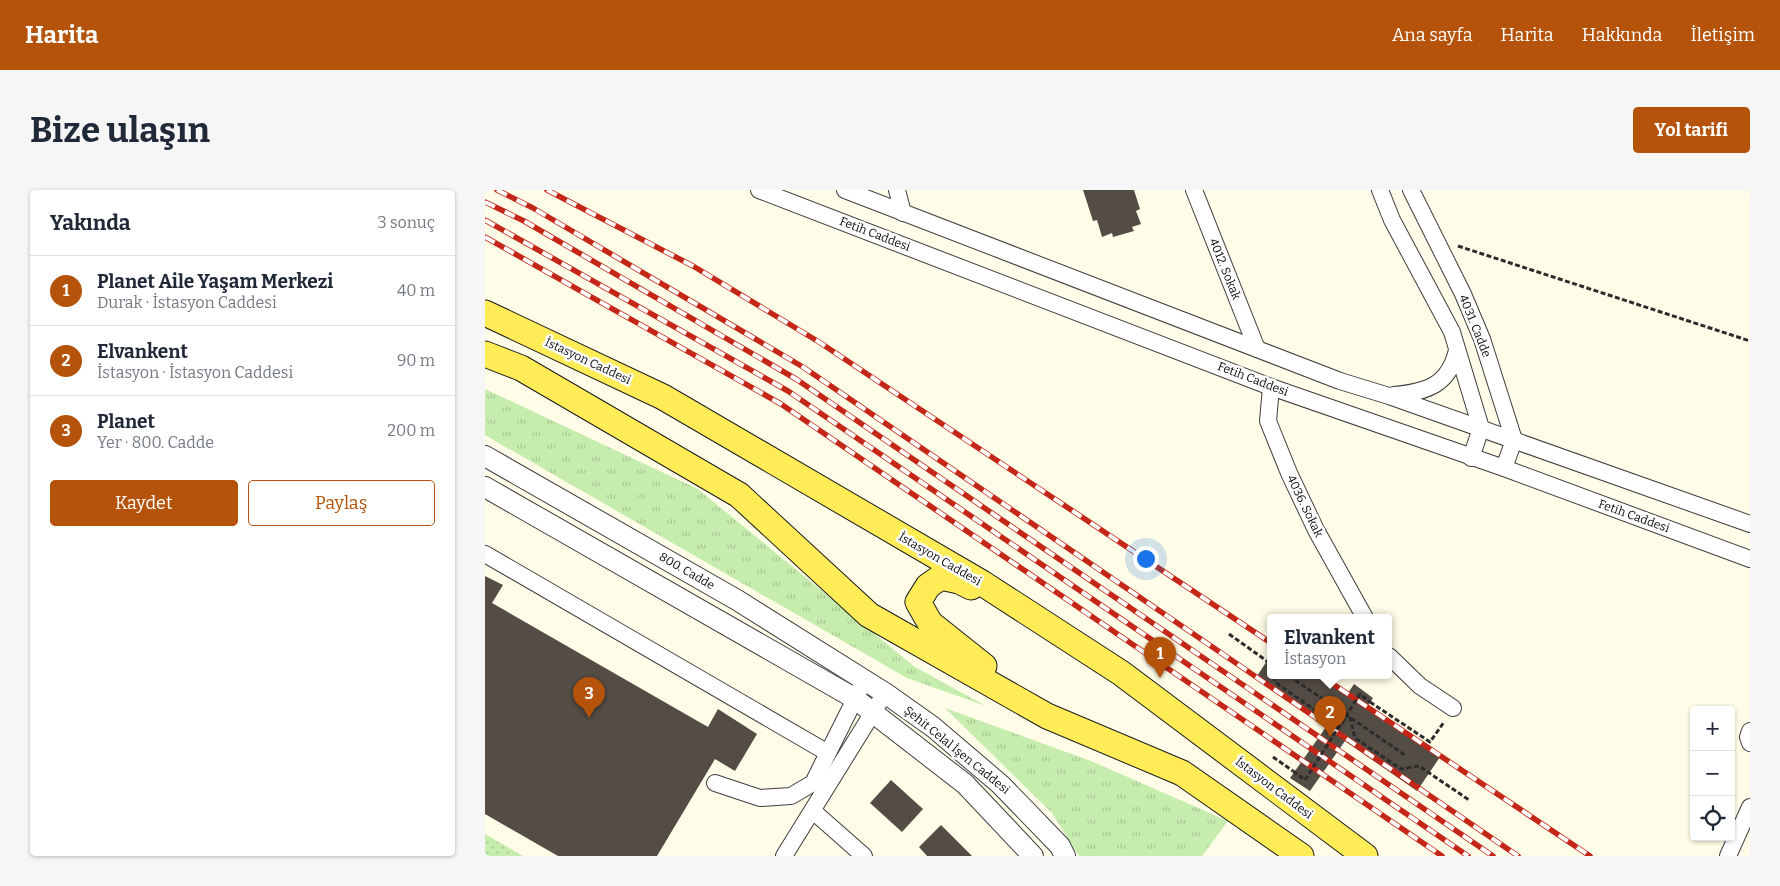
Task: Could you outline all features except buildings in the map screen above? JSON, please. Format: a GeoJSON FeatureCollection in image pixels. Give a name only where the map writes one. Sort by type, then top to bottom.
{"type":"FeatureCollection","features":[{"type":"Feature","properties":{"kind":"main road","name":"İstasyon Caddesi"},"geometry":{"type":"LineString","coordinates":[[485,313],[663,397],[982,583],[1121,673],[1365,856]]}},
{"type":"Feature","properties":{"kind":"main road"},"geometry":{"type":"LineString","coordinates":[[485,354],[521,368],[739,495],[869,615],[1047,716],[1182,773],[1301,856]]}},
{"type":"Feature","properties":{"kind":"main road"},"geometry":{"type":"LineString","coordinates":[[1032,616],[959,580],[941,577],[928,586],[918,602],[929,623],[1047,716]]}},
{"type":"Feature","properties":{"kind":"street","name":"Fetih Caddesi"},"geometry":{"type":"LineString","coordinates":[[759,190],[1271,387],[1504,468],[1750,559]]}},
{"type":"Feature","properties":{"kind":"street"},"geometry":{"type":"LineString","coordinates":[[845,190],[1341,381],[1481,428],[1750,524]]}},
{"type":"Feature","properties":{"kind":"street"},"geometry":{"type":"LineString","coordinates":[[897,190],[903,212]]}},
{"type":"Feature","properties":{"kind":"street","name":"4012. Sokak"},"geometry":{"type":"LineString","coordinates":[[1194,190],[1257,349]]}},
{"type":"Feature","properties":{"kind":"street","name":"4031. Cadde"},"geometry":{"type":"LineString","coordinates":[[1380,190],[1392,220],[1452,332],[1481,428]]}},
{"type":"Feature","properties":{"kind":"street","name":"4031. Cadde"},"geometry":{"type":"LineString","coordinates":[[1411,190],[1475,319],[1514,440]]}},
{"type":"Feature","properties":{"kind":"street","name":"4031. Cadde"},"geometry":{"type":"LineString","coordinates":[[1389,396],[1413,393],[1430,388],[1444,378],[1453,366],[1457,350]]}},
{"type":"Feature","properties":{"kind":"street","name":"4036. Sokak"},"geometry":{"type":"LineString","coordinates":[[1271,387],[1268,422],[1289,473],[1316,530],[1363,614]]}},
{"type":"Feature","properties":{"kind":"street"},"geometry":{"type":"LineString","coordinates":[[1471,458],[1481,428]]}},
{"type":"Feature","properties":{"kind":"street"},"geometry":{"type":"LineString","coordinates":[[1504,468],[1514,440]]}},
{"type":"Feature","properties":{"kind":"street","name":"800. Cadde"},"geometry":{"type":"LineString","coordinates":[[485,456],[737,600],[885,693]]}},
{"type":"Feature","properties":{"kind":"street"},"geometry":{"type":"LineString","coordinates":[[485,487],[854,698],[873,711]]}},
{"type":"Feature","properties":{"kind":"street"},"geometry":{"type":"LineString","coordinates":[[485,554],[828,753]]}},
{"type":"Feature","properties":{"kind":"street"},"geometry":{"type":"LineString","coordinates":[[1392,659],[1421,686],[1453,708]]}},
{"type":"Feature","properties":{"kind":"street"},"geometry":{"type":"LineString","coordinates":[[715,783],[761,798],[791,796],[813,783],[854,698],[865,680]]}},
{"type":"Feature","properties":{"kind":"street"},"geometry":{"type":"LineString","coordinates":[[784,856],[885,693]]}},
{"type":"Feature","properties":{"kind":"street","name":"Şehit Celal İşen Caddesi"},"geometry":{"type":"LineString","coordinates":[[885,693],[933,727],[1001,785],[1060,846],[1065,856]]}},
{"type":"Feature","properties":{"kind":"street","name":"Şehit Celal İşen Caddesi"},"geometry":{"type":"LineString","coordinates":[[873,711],[965,784],[1033,856]]}},
{"type":"Feature","properties":{"kind":"street"},"geometry":{"type":"LineString","coordinates":[[1750,730],[1748,737],[1750,743]]}},
{"type":"Feature","properties":{"kind":"street"},"geometry":{"type":"LineString","coordinates":[[1728,856],[1750,807]]}},
{"type":"Feature","properties":{"kind":"street"},"geometry":{"type":"LineString","coordinates":[[813,811],[864,856]]}},
{"type":"Feature","properties":{"kind":"path"},"geometry":{"type":"LineString","coordinates":[[1438,247],[1451,244],[1750,341]]}},
{"type":"Feature","properties":{"kind":"path"},"geometry":{"type":"LineString","coordinates":[[1229,634],[1267,660]]}},
{"type":"Feature","properties":{"kind":"path"},"geometry":{"type":"LineString","coordinates":[[1274,679],[1275,682],[1322,715],[1346,715]]}},
{"type":"Feature","properties":{"kind":"path"},"geometry":{"type":"LineString","coordinates":[[1293,679],[1405,755]]}},
{"type":"Feature","properties":{"kind":"path"},"geometry":{"type":"LineString","coordinates":[[1293,771],[1305,780],[1360,694],[1430,742],[1453,708]]}},
{"type":"Feature","properties":{"kind":"path"},"geometry":{"type":"LineString","coordinates":[[1346,715],[1355,738],[1401,769],[1419,766],[1469,800]]}},
{"type":"Feature","properties":{"kind":"green space"},"geometry":{"type":"Polygon","coordinates":[[[485,389],[698,489],[915,667],[986,706],[907,678],[485,435],[485,389]]]}},
{"type":"Feature","properties":{"kind":"green space"},"geometry":{"type":"Polygon","coordinates":[[[945,708],[1091,761],[1228,821],[1202,856],[1079,856],[1052,813],[945,708]]]}},
{"type":"Feature","properties":{"kind":"green space"},"geometry":{"type":"Polygon","coordinates":[[[485,834],[523,856],[485,856],[485,834]]]}},
{"type":"Feature","properties":{"kind":"railway"},"geometry":{"type":"LineString","coordinates":[[497,190],[533,208],[803,367],[1518,856]]}},
{"type":"Feature","properties":{"kind":"railway"},"geometry":{"type":"LineString","coordinates":[[547,190],[693,266],[819,342],[1267,640]]}},
{"type":"Feature","properties":{"kind":"railway"},"geometry":{"type":"LineString","coordinates":[[485,202],[524,221],[796,379],[1493,856]]}},
{"type":"Feature","properties":{"kind":"railway"},"geometry":{"type":"LineString","coordinates":[[485,220],[788,391],[1468,856]]}},
{"type":"Feature","properties":{"kind":"railway"},"geometry":{"type":"LineString","coordinates":[[485,237],[781,404],[1442,856]]}},
{"type":"Feature","properties":{"kind":"railway"},"geometry":{"type":"LineString","coordinates":[[1325,679],[1590,856]]}},
{"type":"Feature","properties":{"kind":"place","name":"Planet Aile Yaşam Merkezi"},"geometry":{"type":"Point","coordinates":[1160,678]}},
{"type":"Feature","properties":{"kind":"place","name":"Planet"},"geometry":{"type":"Point","coordinates":[589,718]}},
{"type":"Feature","properties":{"kind":"place","name":"Elvankent"},"geometry":{"type":"Point","coordinates":[1330,737]}}]}
